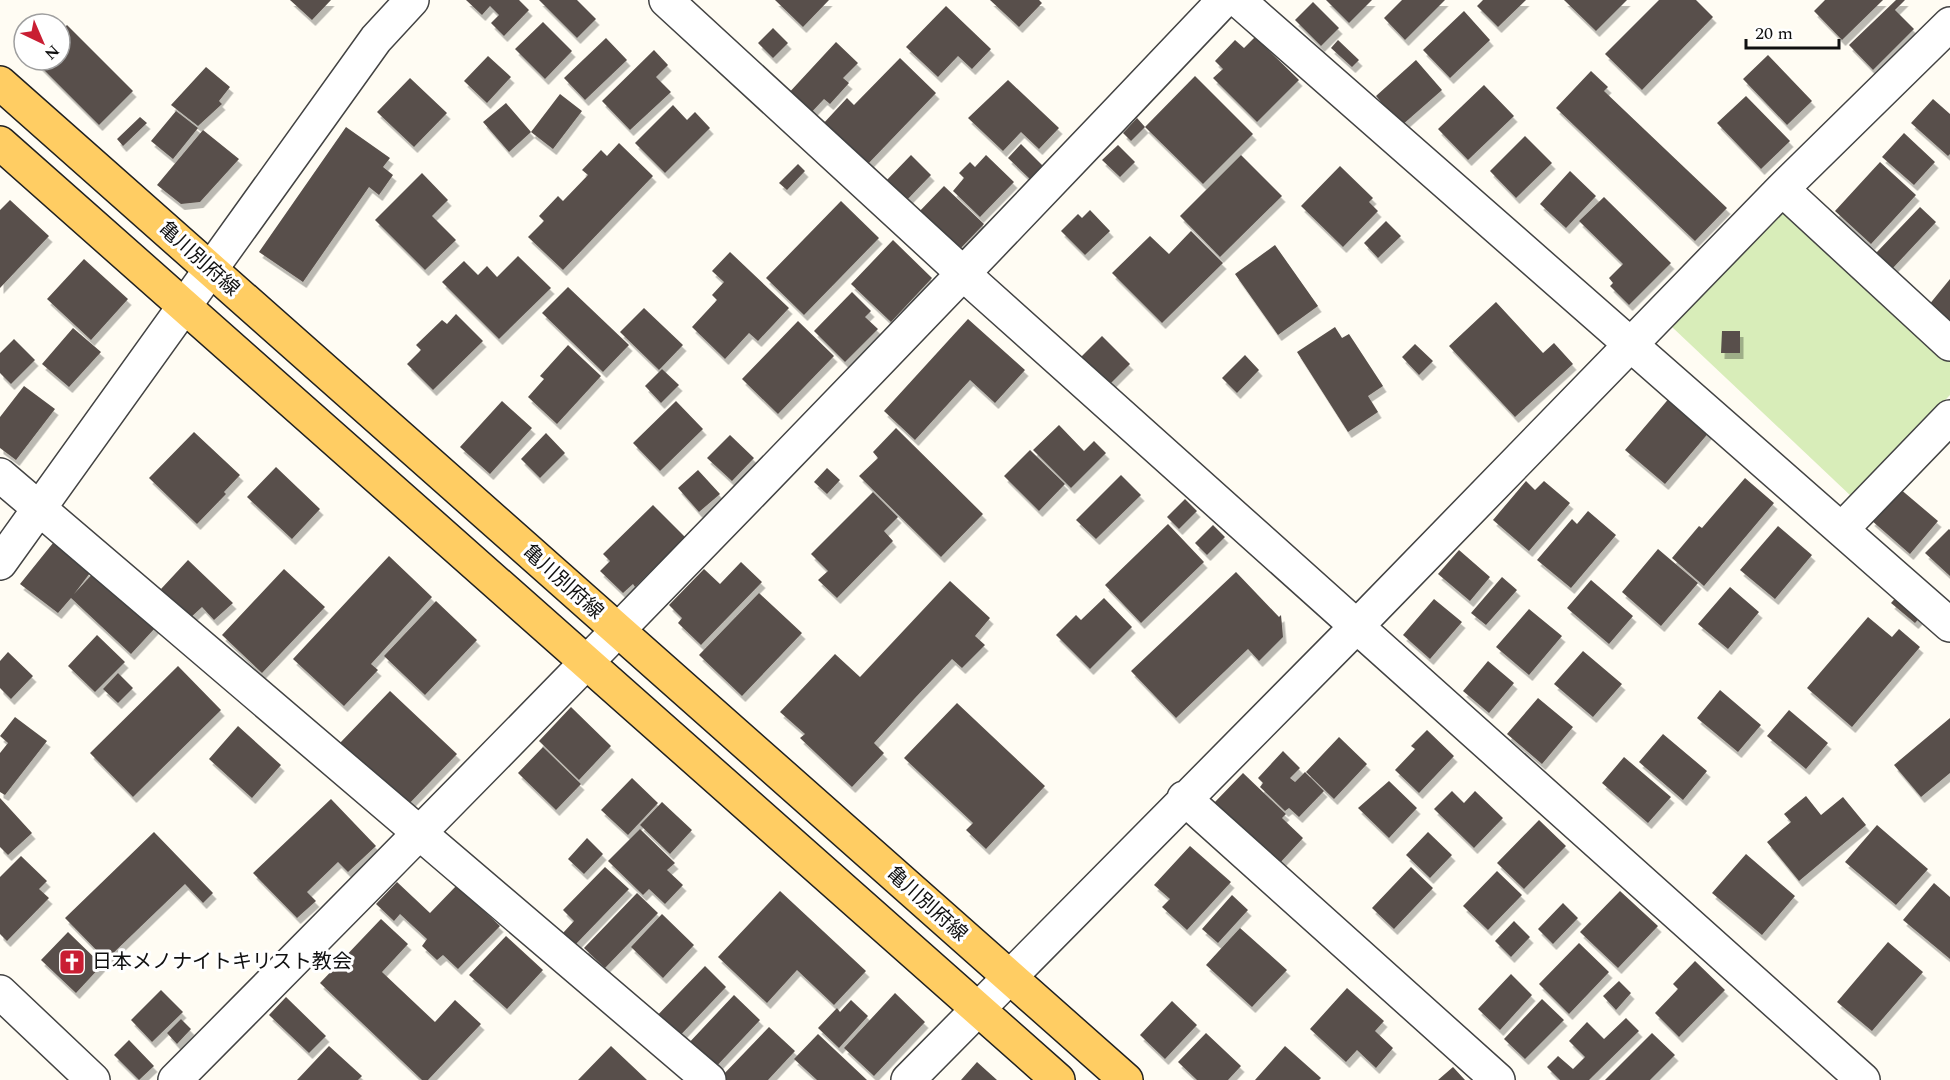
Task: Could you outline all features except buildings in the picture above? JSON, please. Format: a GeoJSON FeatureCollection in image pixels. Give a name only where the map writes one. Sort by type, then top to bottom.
{"type":"FeatureCollection","features":[{"type":"Feature","properties":{"kind":"main road","name":"亀川別府線"},"geometry":{"type":"LineString","coordinates":[[0,83],[1126,1080]]}},
{"type":"Feature","properties":{"kind":"main road"},"geometry":{"type":"LineString","coordinates":[[0,143],[1058,1080]]}},
{"type":"Feature","properties":{"kind":"street"},"geometry":{"type":"LineString","coordinates":[[0,563],[376,39],[412,0]]}},
{"type":"Feature","properties":{"kind":"street"},"geometry":{"type":"LineString","coordinates":[[666,0],[964,274],[1863,1080]]}},
{"type":"Feature","properties":{"kind":"street"},"geometry":{"type":"LineString","coordinates":[[175,1080],[587,663],[964,274],[1224,0]]}},
{"type":"Feature","properties":{"kind":"street"},"geometry":{"type":"LineString","coordinates":[[1238,0],[1950,625]]}},
{"type":"Feature","properties":{"kind":"street"},"geometry":{"type":"LineString","coordinates":[[1935,0],[1950,14]]}},
{"type":"Feature","properties":{"kind":"street"},"geometry":{"type":"LineString","coordinates":[[908,1080],[1184,798],[1357,626],[1782,189],[1950,24]]}},
{"type":"Feature","properties":{"kind":"street"},"geometry":{"type":"LineString","coordinates":[[1782,189],[1950,344]]}},
{"type":"Feature","properties":{"kind":"street"},"geometry":{"type":"LineString","coordinates":[[1842,529],[1950,417]]}},
{"type":"Feature","properties":{"kind":"street"},"geometry":{"type":"LineString","coordinates":[[0,476],[709,1080]]}},
{"type":"Feature","properties":{"kind":"street"},"geometry":{"type":"LineString","coordinates":[[1184,798],[1498,1080]]}},
{"type":"Feature","properties":{"kind":"street"},"geometry":{"type":"LineString","coordinates":[[0,992],[93,1080]]}},
{"type":"Feature","properties":{"kind":"green space"},"geometry":{"type":"Polygon","coordinates":[[[1788,204],[1950,358],[1950,395],[1852,497],[1672,327],[1788,204]]]}},
{"type":"Feature","properties":{"kind":"place","name":"日本メノナイトキリスト教会"},"geometry":{"type":"Point","coordinates":[72,962]}}]}
